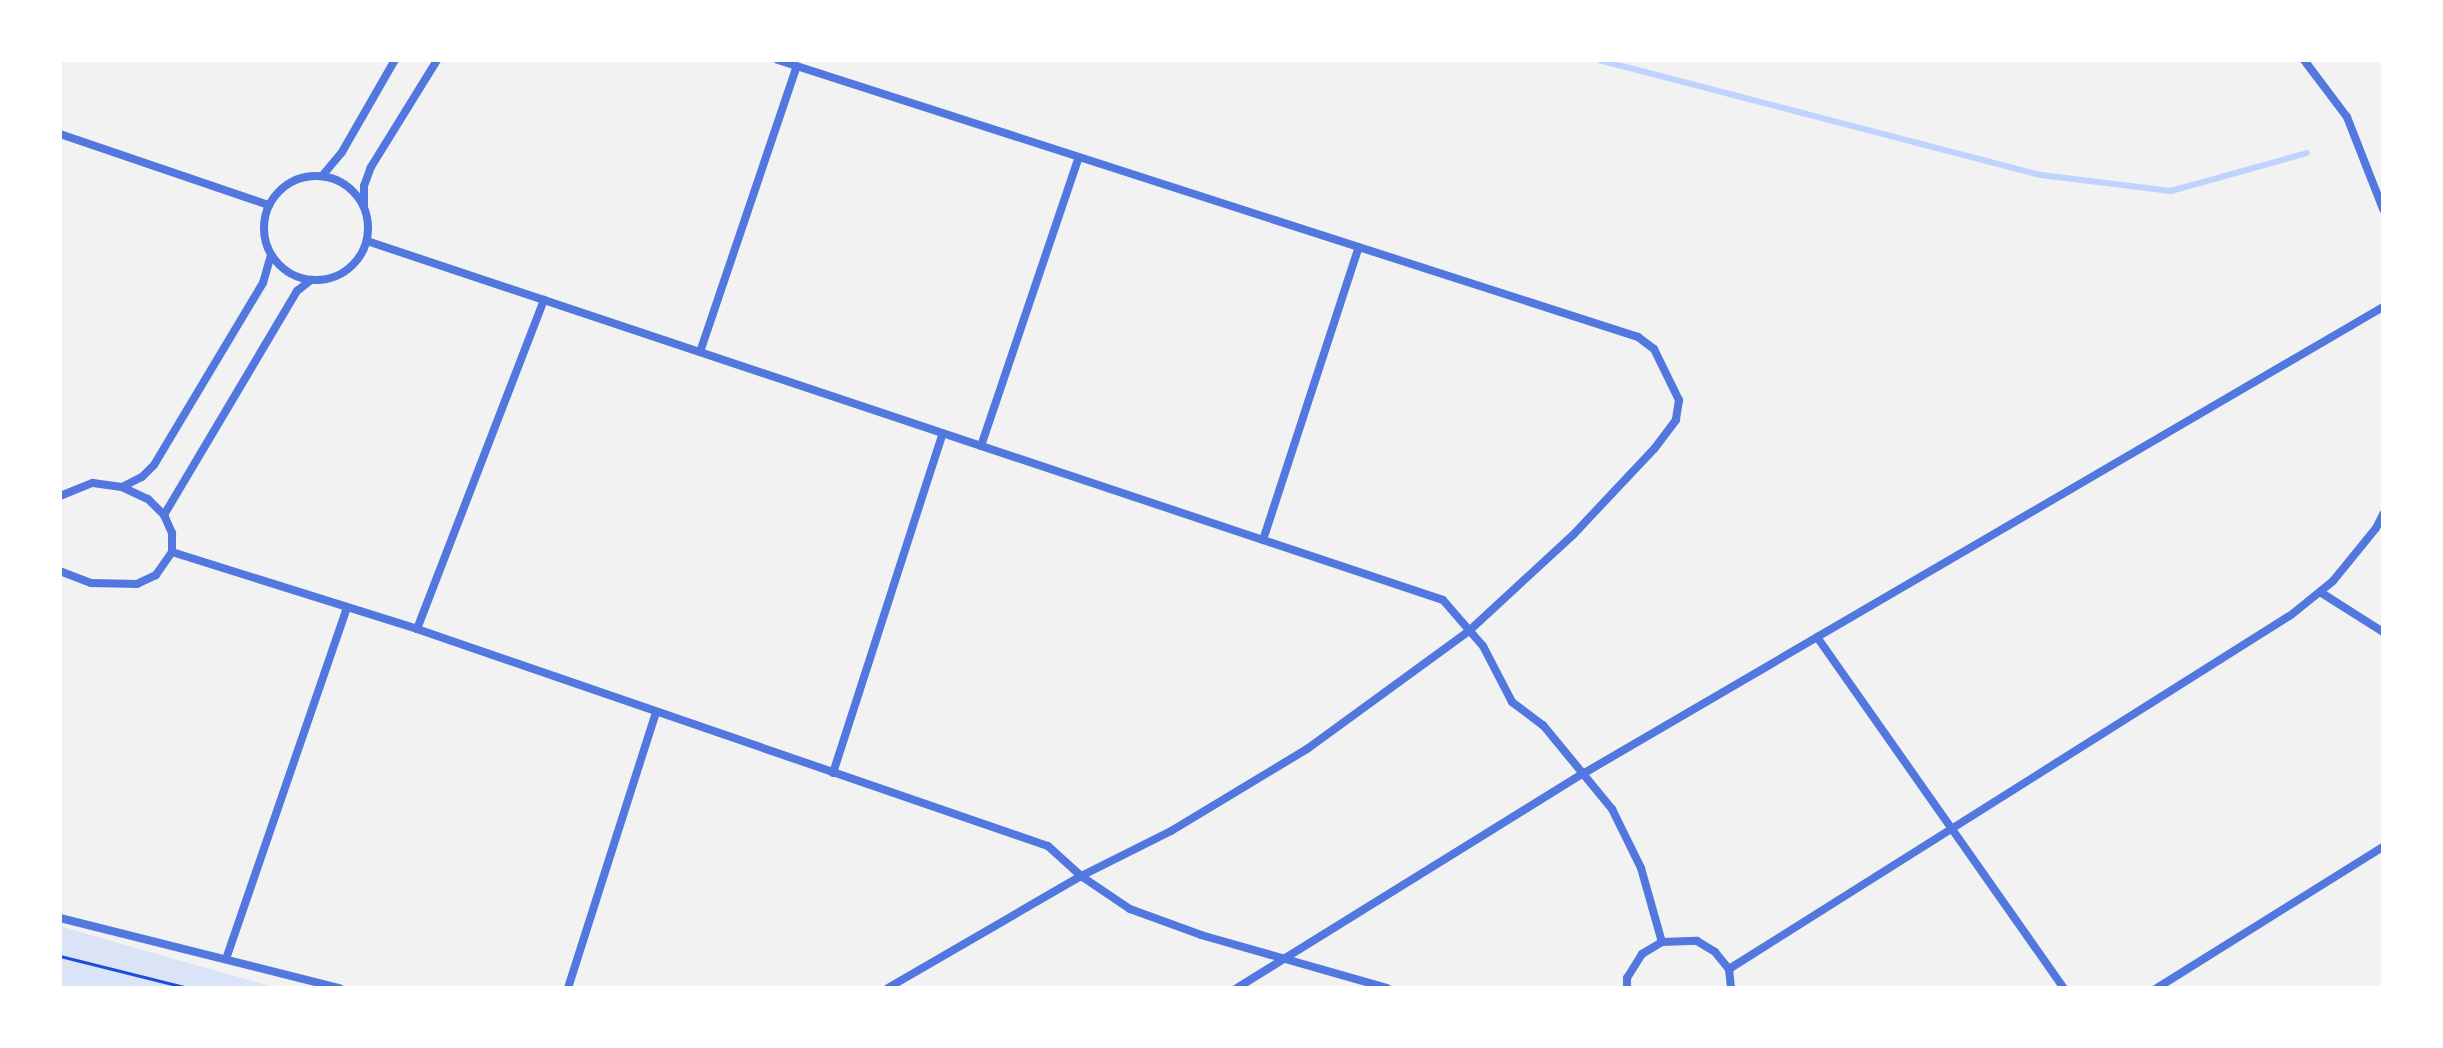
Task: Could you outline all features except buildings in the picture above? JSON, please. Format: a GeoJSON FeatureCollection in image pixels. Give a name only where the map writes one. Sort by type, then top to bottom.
{"type":"FeatureCollection","features":[{"type":"Feature","properties":{"kind":"street"},"geometry":{"type":"LineString","coordinates":[[322,176],[342,152],[395,60]]}},
{"type":"Feature","properties":{"kind":"street"},"geometry":{"type":"LineString","coordinates":[[364,207],[342,183],[322,176],[303,177],[283,187],[269,205],[264,227],[271,255],[283,269],[311,280],[330,278],[350,267],[367,241],[364,186],[371,167],[437,60]]}},
{"type":"Feature","properties":{"kind":"street"},"geometry":{"type":"LineString","coordinates":[[778,60],[1638,337],[1654,349],[1679,400],[1676,420],[1654,449],[1574,534],[1469,631],[1307,749],[1171,831],[1081,876],[888,988]]}},
{"type":"Feature","properties":{"kind":"street"},"geometry":{"type":"LineString","coordinates":[[2304,60],[2347,117],[2383,209]]}},
{"type":"Feature","properties":{"kind":"street"},"geometry":{"type":"LineString","coordinates":[[700,352],[797,66]]}},
{"type":"Feature","properties":{"kind":"street"},"geometry":{"type":"LineString","coordinates":[[60,134],[269,205]]}},
{"type":"Feature","properties":{"kind":"street"},"geometry":{"type":"LineString","coordinates":[[981,446],[1079,157]]}},
{"type":"Feature","properties":{"kind":"street"},"geometry":{"type":"LineString","coordinates":[[367,241],[1443,600],[1483,646],[1512,702],[1543,725],[1586,772],[1612,809],[1641,868],[1662,942]]}},
{"type":"Feature","properties":{"kind":"street"},"geometry":{"type":"LineString","coordinates":[[1263,540],[1359,247]]}},
{"type":"Feature","properties":{"kind":"street"},"geometry":{"type":"LineString","coordinates":[[122,487],[142,477],[154,465],[263,283],[271,255]]}},
{"type":"Feature","properties":{"kind":"street"},"geometry":{"type":"LineString","coordinates":[[164,515],[297,291],[311,280]]}},
{"type":"Feature","properties":{"kind":"street"},"geometry":{"type":"LineString","coordinates":[[417,629],[544,300]]}},
{"type":"Feature","properties":{"kind":"street"},"geometry":{"type":"LineString","coordinates":[[1237,988],[1586,772],[2383,307]]}},
{"type":"Feature","properties":{"kind":"street"},"geometry":{"type":"LineString","coordinates":[[833,773],[943,433]]}},
{"type":"Feature","properties":{"kind":"street"},"geometry":{"type":"LineString","coordinates":[[60,496],[93,483],[122,487],[148,499],[164,515],[172,533],[172,552],[156,575],[137,584],[114,587],[78,579],[60,571]]}},
{"type":"Feature","properties":{"kind":"street"},"geometry":{"type":"LineString","coordinates":[[1729,969],[2291,615],[2320,592],[2359,549],[2383,514]]}},
{"type":"Feature","properties":{"kind":"street"},"geometry":{"type":"LineString","coordinates":[[172,552],[417,629],[1048,846],[1081,876],[1130,909],[1201,935],[1387,988]]}},
{"type":"Feature","properties":{"kind":"street"},"geometry":{"type":"LineString","coordinates":[[60,582],[78,579]]}},
{"type":"Feature","properties":{"kind":"street"},"geometry":{"type":"LineString","coordinates":[[2320,592],[2383,632]]}},
{"type":"Feature","properties":{"kind":"street"},"geometry":{"type":"LineString","coordinates":[[226,959],[347,608]]}},
{"type":"Feature","properties":{"kind":"street"},"geometry":{"type":"LineString","coordinates":[[1817,637],[2064,988]]}},
{"type":"Feature","properties":{"kind":"street"},"geometry":{"type":"LineString","coordinates":[[568,988],[656,713]]}},
{"type":"Feature","properties":{"kind":"street"},"geometry":{"type":"LineString","coordinates":[[2157,988],[2383,847]]}},
{"type":"Feature","properties":{"kind":"street"},"geometry":{"type":"LineString","coordinates":[[60,918],[339,988]]}},
{"type":"Feature","properties":{"kind":"street"},"geometry":{"type":"LineString","coordinates":[[1627,988],[1627,978],[1642,954],[1662,942],[1697,941],[1715,952],[1729,969],[1731,988]]}},
{"type":"Feature","properties":{"kind":"path"},"geometry":{"type":"LineString","coordinates":[[60,956],[188,988]]}},
{"type":"Feature","properties":{"kind":"shaded area"},"geometry":{"type":"Polygon","coordinates":[[[60,926],[118,943],[277,988],[60,988],[60,926]]]}},
{"type":"Feature","properties":{"kind":"waterway"},"geometry":{"type":"LineString","coordinates":[[1599,60],[2041,175],[2171,191],[2307,153]]}}]}
